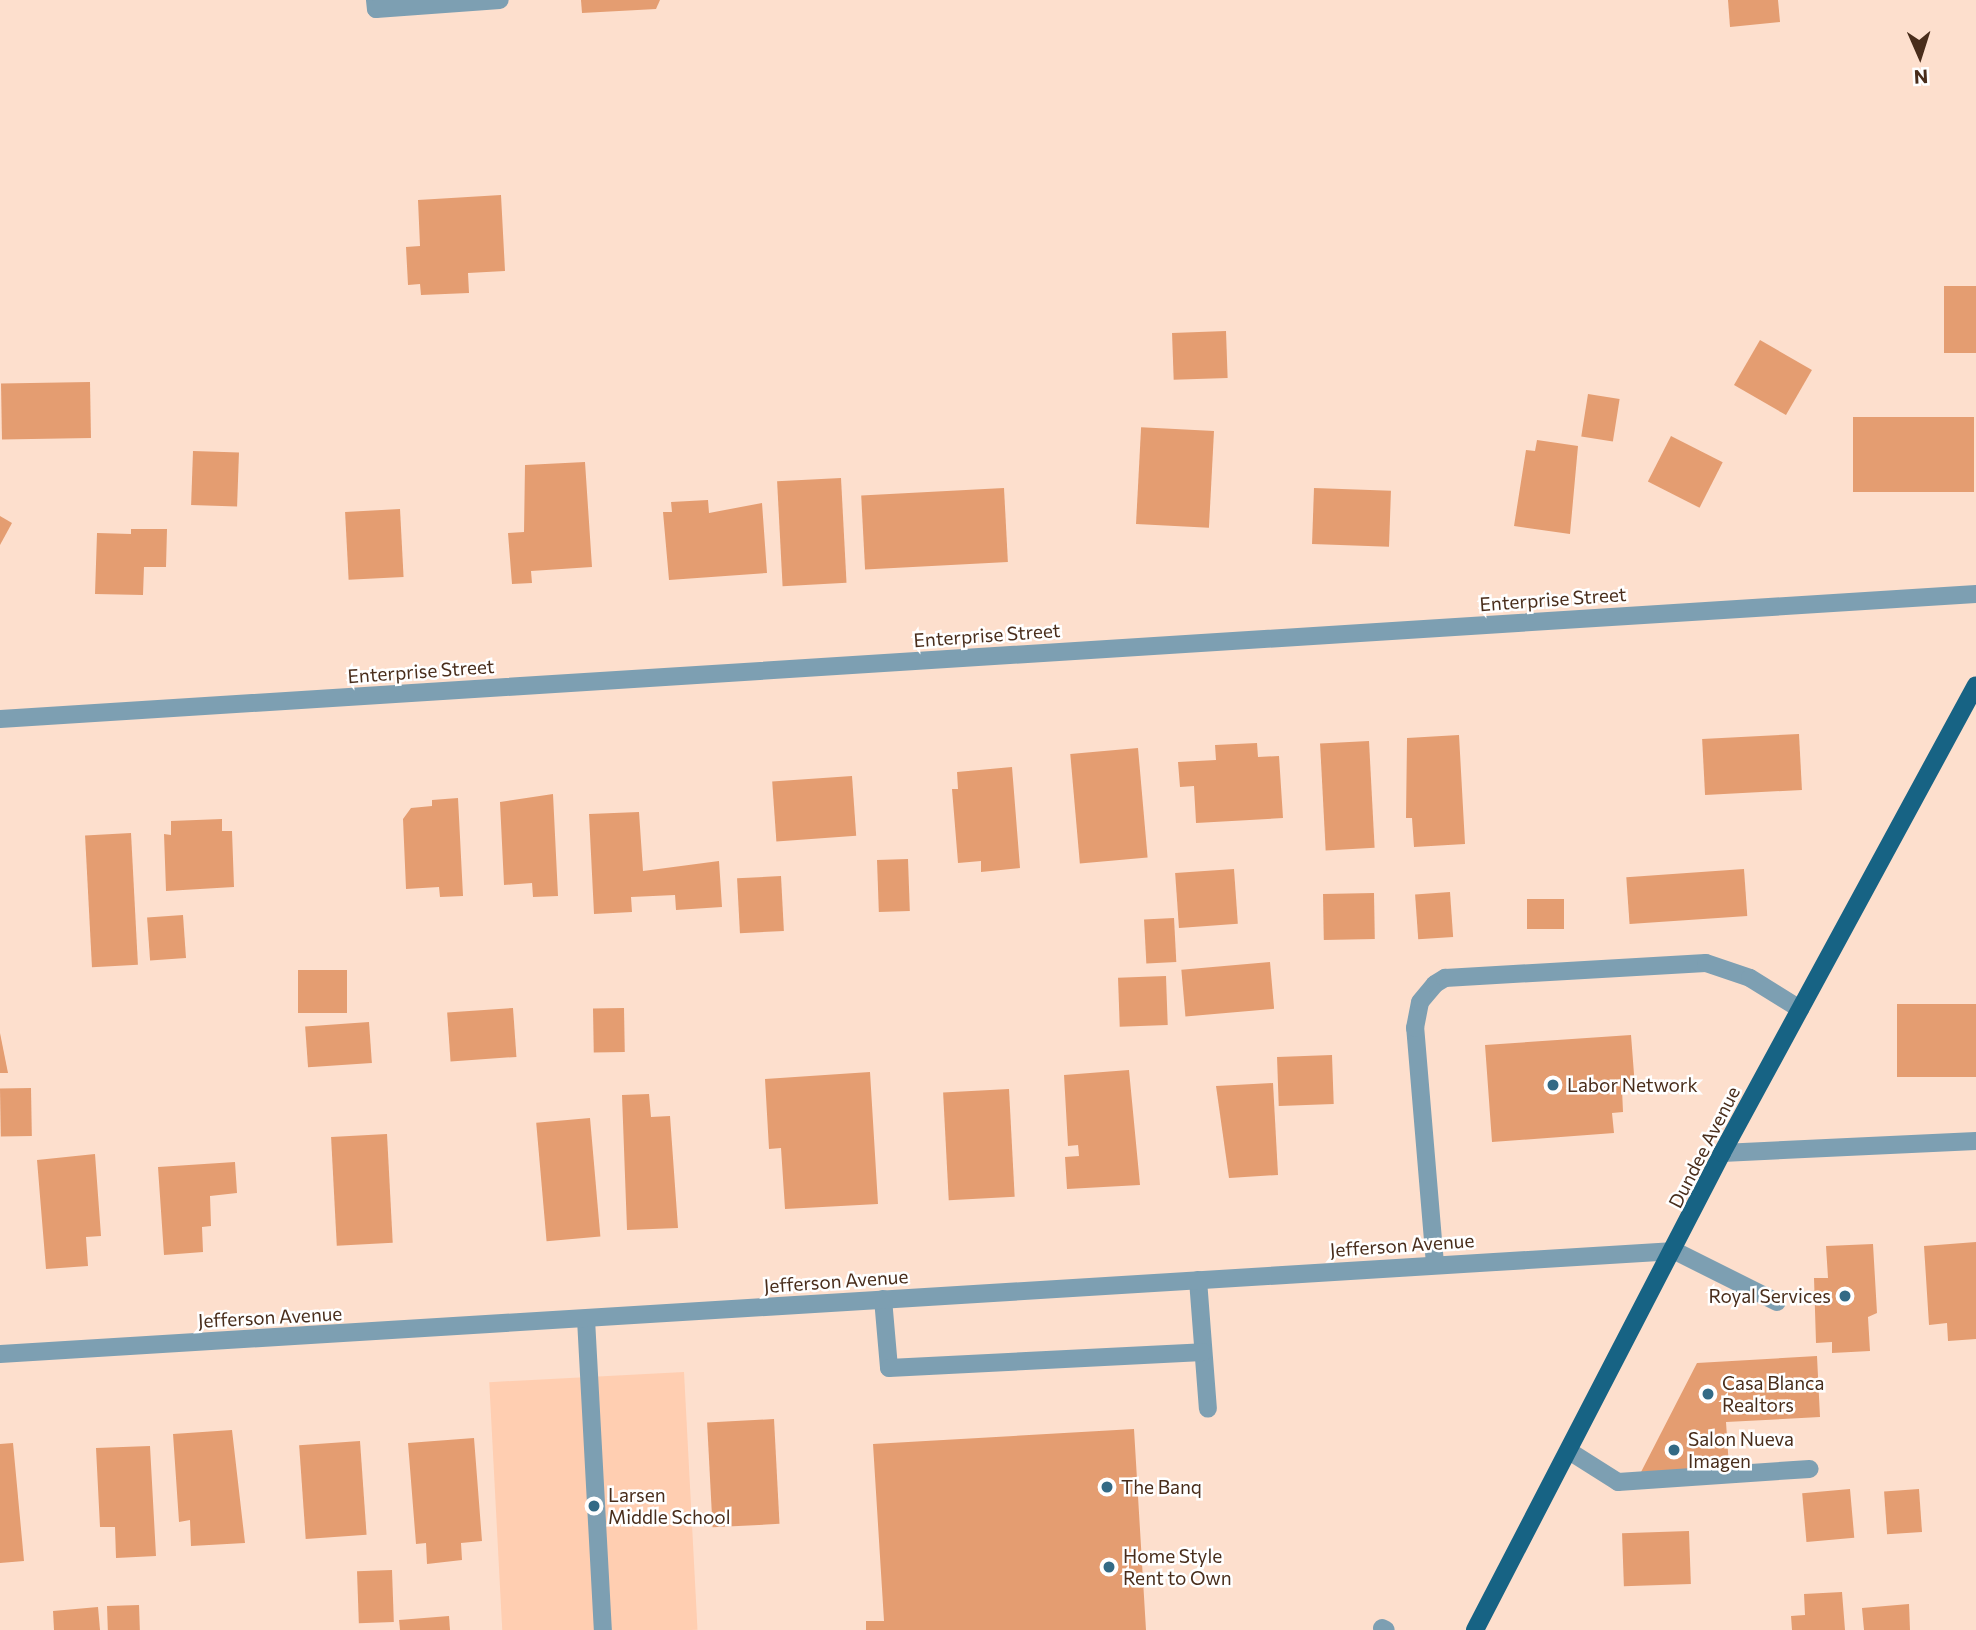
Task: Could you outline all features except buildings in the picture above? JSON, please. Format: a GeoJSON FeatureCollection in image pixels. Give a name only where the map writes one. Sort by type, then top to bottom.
{"type":"FeatureCollection","features":[{"type":"Feature","properties":{"kind":"main road","name":"Dundee Avenue"},"geometry":{"type":"LineString","coordinates":[[1475,1630],[1675,1251],[1722,1153],[1976,685]]}},
{"type":"Feature","properties":{"kind":"street"},"geometry":{"type":"LineString","coordinates":[[375,0],[376,9],[500,0]]}},
{"type":"Feature","properties":{"kind":"street","name":"Enterprise Street"},"geometry":{"type":"LineString","coordinates":[[0,719],[1976,594]]}},
{"type":"Feature","properties":{"kind":"street"},"geometry":{"type":"LineString","coordinates":[[1435,1264],[1415,1028],[1420,1002],[1435,984],[1473,976],[1706,963],[1750,978],[1800,1009]]}},
{"type":"Feature","properties":{"kind":"street"},"geometry":{"type":"LineString","coordinates":[[1722,1153],[1976,1140]]}},
{"type":"Feature","properties":{"kind":"street"},"geometry":{"type":"LineString","coordinates":[[1675,1251],[1777,1302]]}},
{"type":"Feature","properties":{"kind":"street","name":"Jefferson Avenue"},"geometry":{"type":"LineString","coordinates":[[0,1354],[1675,1251]]}},
{"type":"Feature","properties":{"kind":"street"},"geometry":{"type":"LineString","coordinates":[[1198,1280],[1208,1409]]}},
{"type":"Feature","properties":{"kind":"street"},"geometry":{"type":"LineString","coordinates":[[883,1299],[889,1368],[1203,1352]]}},
{"type":"Feature","properties":{"kind":"street"},"geometry":{"type":"LineString","coordinates":[[586,1319],[603,1630]]}},
{"type":"Feature","properties":{"kind":"street"},"geometry":{"type":"LineString","coordinates":[[1569,1451],[1618,1482],[1810,1469]]}},
{"type":"Feature","properties":{"kind":"shaded area","name":"Larsen Middle School"},"geometry":{"type":"Polygon","coordinates":[[[684,1372],[698,1630],[502,1630],[489,1382],[684,1372]]]}},
{"type":"Feature","properties":{"kind":"place","name":"Labor Network"},"geometry":{"type":"Point","coordinates":[1553,1085]}},
{"type":"Feature","properties":{"kind":"place","name":"Royal Services"},"geometry":{"type":"Point","coordinates":[1845,1296]}},
{"type":"Feature","properties":{"kind":"place","name":"Casa Blanca Realtors"},"geometry":{"type":"Point","coordinates":[1708,1394]}},
{"type":"Feature","properties":{"kind":"place","name":"Salon Nueva Imagen"},"geometry":{"type":"Point","coordinates":[1674,1450]}},
{"type":"Feature","properties":{"kind":"place","name":"The Banq"},"geometry":{"type":"Point","coordinates":[1107,1487]}},
{"type":"Feature","properties":{"kind":"place","name":"Larsen Middle School"},"geometry":{"type":"Point","coordinates":[594,1506]}},
{"type":"Feature","properties":{"kind":"place","name":"Home Style Rent to Own"},"geometry":{"type":"Point","coordinates":[1109,1567]}}]}
